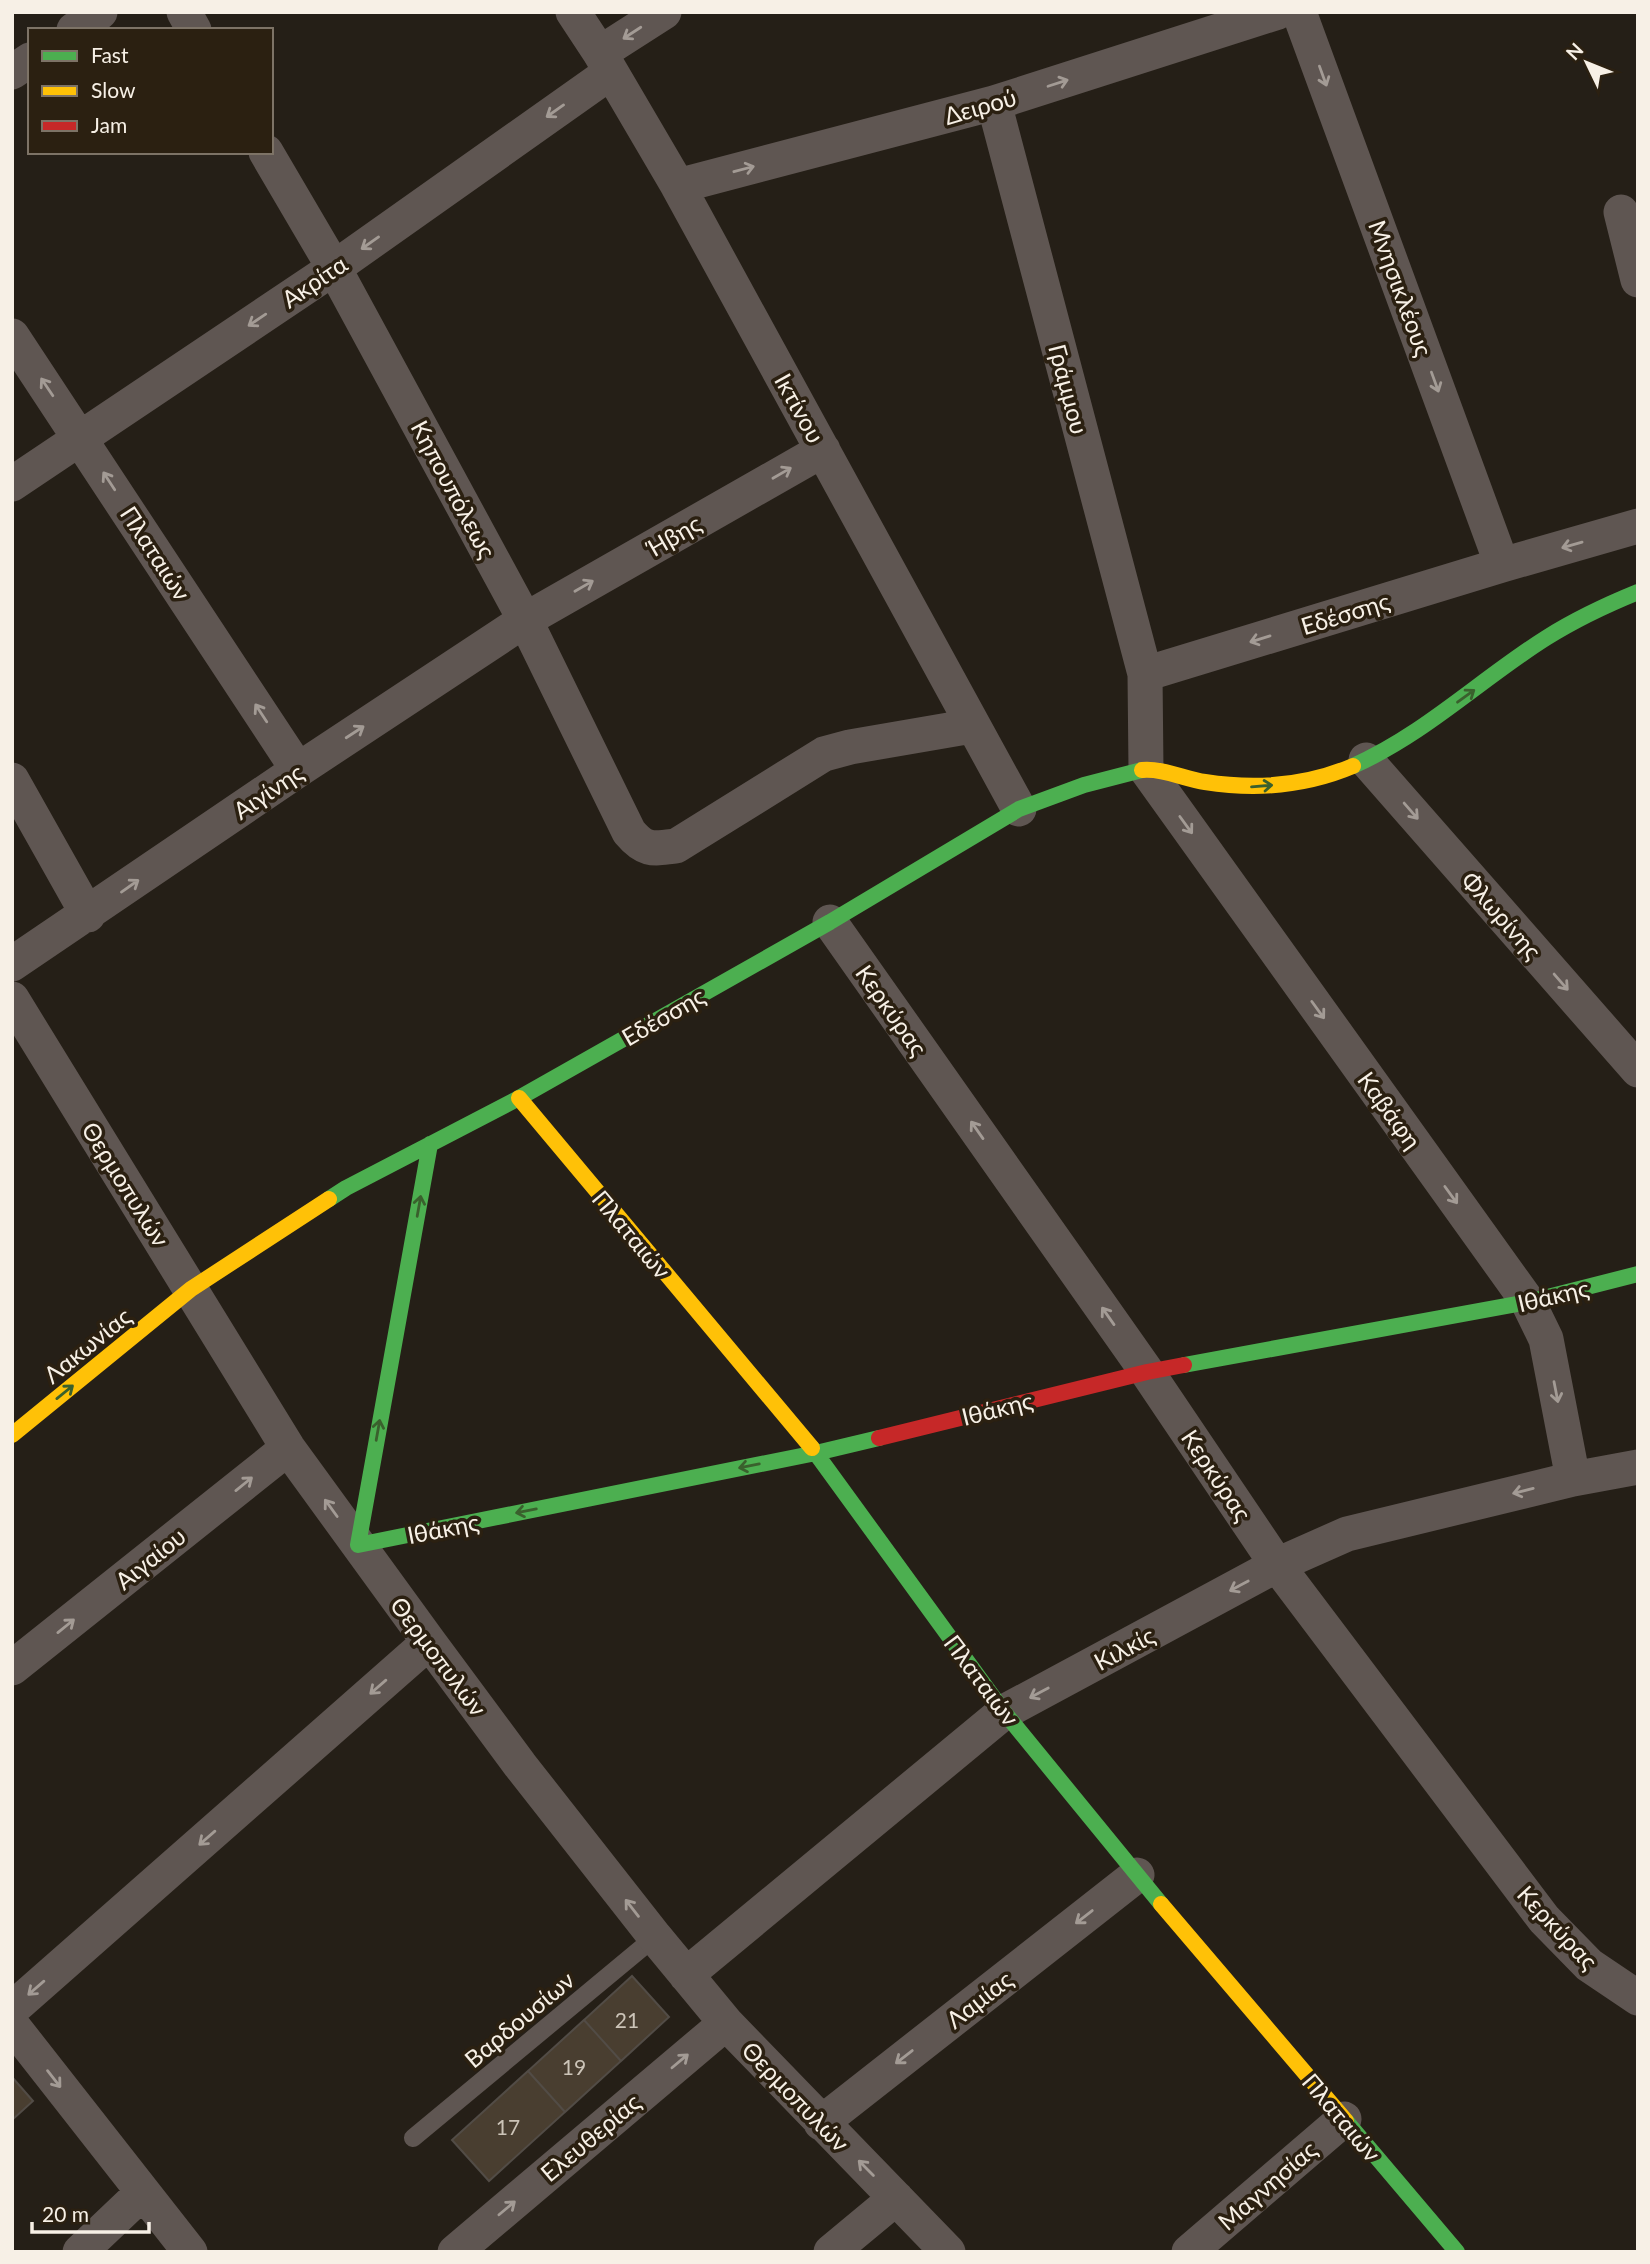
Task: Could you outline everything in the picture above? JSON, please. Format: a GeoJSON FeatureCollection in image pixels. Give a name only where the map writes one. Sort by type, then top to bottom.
{"type":"FeatureCollection","features":[{"type":"Feature","properties":{"kind":"street"},"geometry":{"type":"LineString","coordinates":[[77,28],[100,12]]}},
{"type":"Feature","properties":{"kind":"street"},"geometry":{"type":"LineString","coordinates":[[184,12],[193,28]]}},
{"type":"Feature","properties":{"kind":"street","name":"Ικτίνου"},"geometry":{"type":"LineString","coordinates":[[573,12],[606,62],[678,186],[1019,809]]}},
{"type":"Feature","properties":{"kind":"street","name":"Ακρίτα"},"geometry":{"type":"LineString","coordinates":[[12,484],[334,268],[606,62],[664,12]]}},
{"type":"Feature","properties":{"kind":"street","name":"Δειρού"},"geometry":{"type":"LineString","coordinates":[[678,186],[994,103],[1278,12]]}},
{"type":"Feature","properties":{"kind":"street","name":"Μνησικλέους"},"geometry":{"type":"LineString","coordinates":[[1299,12],[1502,565]]}},
{"type":"Feature","properties":{"kind":"street"},"geometry":{"type":"LineString","coordinates":[[12,72],[28,61]]}},
{"type":"Feature","properties":{"kind":"street","name":"Γράμμου"},"geometry":{"type":"LineString","coordinates":[[994,103],[1144,674]]}},
{"type":"Feature","properties":{"kind":"street","name":"Κηπουπόλεως"},"geometry":{"type":"LineString","coordinates":[[267,154],[334,268],[525,620],[629,832],[640,845],[655,849],[676,846],[824,754],[972,726]]}},
{"type":"Feature","properties":{"kind":"street"},"geometry":{"type":"LineString","coordinates":[[1621,212],[1638,280]]}},
{"type":"Feature","properties":{"kind":"street","name":"Πλαταιών"},"geometry":{"type":"LineString","coordinates":[[12,336],[298,770]]}},
{"type":"Feature","properties":{"kind":"street","name":"Ήβης"},"geometry":{"type":"LineString","coordinates":[[525,620],[823,450]]}},
{"type":"Feature","properties":{"kind":"street","name":"Εδέσσης"},"geometry":{"type":"LineString","coordinates":[[1144,674],[1638,526]]}},
{"type":"Feature","properties":{"kind":"street","name":"Εδέσσης"},"geometry":{"type":"LineString","coordinates":[[191,1289],[346,1188],[519,1098],[830,922],[1019,809],[1084,785],[1146,769],[1204,782],[1252,787],[1334,774],[1366,760],[1417,731],[1544,639],[1585,614],[1638,592]]}},
{"type":"Feature","properties":{"kind":"street","name":"Αιγίνης"},"geometry":{"type":"LineString","coordinates":[[12,964],[525,620]]}},
{"type":"Feature","properties":{"kind":"street"},"geometry":{"type":"LineString","coordinates":[[1144,674],[1146,769]]}},
{"type":"Feature","properties":{"kind":"street","name":"Φλωρίνης"},"geometry":{"type":"LineString","coordinates":[[1366,760],[1638,1069]]}},
{"type":"Feature","properties":{"kind":"street","name":"Καβάφη"},"geometry":{"type":"LineString","coordinates":[[1146,769],[1528,1301],[1546,1339],[1573,1479]]}},
{"type":"Feature","properties":{"kind":"street"},"geometry":{"type":"LineString","coordinates":[[12,780],[88,915]]}},
{"type":"Feature","properties":{"kind":"street","name":"Κερκύρας"},"geometry":{"type":"LineString","coordinates":[[830,922],[1147,1372],[1277,1565],[1544,1919],[1590,1965],[1638,1998]]}},
{"type":"Feature","properties":{"kind":"street","name":"Θερμοπυλών"},"geometry":{"type":"LineString","coordinates":[[12,999],[288,1448],[520,1765],[726,2023],[948,2252]]}},
{"type":"Feature","properties":{"kind":"street","name":"Πλαταιών"},"geometry":{"type":"LineString","coordinates":[[519,1098],[816,1453],[1004,1712],[1137,1875],[1457,2252]]}},
{"type":"Feature","properties":{"kind":"street"},"geometry":{"type":"LineString","coordinates":[[358,1545],[430,1144]]}},
{"type":"Feature","properties":{"kind":"street","name":"Ιθάκης"},"geometry":{"type":"LineString","coordinates":[[358,1545],[816,1453],[1147,1372],[1528,1301],[1638,1274]]}},
{"type":"Feature","properties":{"kind":"street","name":"Λακωνίας"},"geometry":{"type":"LineString","coordinates":[[12,1435],[191,1289]]}},
{"type":"Feature","properties":{"kind":"street","name":"Αιγαίου"},"geometry":{"type":"LineString","coordinates":[[12,1668],[288,1448]]}},
{"type":"Feature","properties":{"kind":"street","name":"Κιλκίς"},"geometry":{"type":"LineString","coordinates":[[686,1975],[1004,1712],[1277,1565],[1347,1534],[1573,1479],[1638,1467]]}},
{"type":"Feature","properties":{"kind":"street"},"geometry":{"type":"LineString","coordinates":[[12,2010],[429,1642]]}},
{"type":"Feature","properties":{"kind":"street","name":"Λαμίας"},"geometry":{"type":"LineString","coordinates":[[821,2123],[1137,1875]]}},
{"type":"Feature","properties":{"kind":"street","name":"Ελευθερίας"},"geometry":{"type":"LineString","coordinates":[[455,2252],[726,2023]]}},
{"type":"Feature","properties":{"kind":"street"},"geometry":{"type":"LineString","coordinates":[[12,2025],[190,2252]]}},
{"type":"Feature","properties":{"kind":"street","name":"Μαγνησίας"},"geometry":{"type":"LineString","coordinates":[[1189,2252],[1344,2119]]}},
{"type":"Feature","properties":{"kind":"street"},"geometry":{"type":"LineString","coordinates":[[80,2252],[142,2193]]}},
{"type":"Feature","properties":{"kind":"street"},"geometry":{"type":"LineString","coordinates":[[831,2252],[896,2198]]}},
{"type":"Feature","properties":{"kind":"lane","name":"Βαρδουσίων"},"geometry":{"type":"LineString","coordinates":[[413,2138],[655,1937]]}},
{"type":"Feature","properties":{"kind":"building"},"geometry":{"type":"Polygon","coordinates":[[[632,1976],[669,2017],[621,2061],[584,2020],[632,1976]]]}},
{"type":"Feature","properties":{"kind":"building"},"geometry":{"type":"Polygon","coordinates":[[[584,2020],[621,2061],[565,2112],[528,2071],[584,2020]]]}},
{"type":"Feature","properties":{"kind":"building"},"geometry":{"type":"Polygon","coordinates":[[[528,2071],[565,2112],[489,2181],[452,2140],[528,2071]]]}},
{"type":"Feature","properties":{"kind":"building"},"geometry":{"type":"Polygon","coordinates":[[[12,2077],[33,2101],[12,2120],[12,2077]]]}},
{"type":"Feature","properties":{"kind":"traffic: fast"},"geometry":{"type":"LineString","coordinates":[[1353,766],[1429,722],[1557,631],[1638,592]]}},
{"type":"Feature","properties":{"kind":"traffic: fast"},"geometry":{"type":"LineString","coordinates":[[329,1199],[519,1098],[830,922],[1019,809],[1084,785],[1142,770]]}},
{"type":"Feature","properties":{"kind":"traffic: fast"},"geometry":{"type":"LineString","coordinates":[[430,1144],[358,1545],[879,1438]]}},
{"type":"Feature","properties":{"kind":"traffic: fast"},"geometry":{"type":"LineString","coordinates":[[1184,1365],[1528,1302],[1638,1274]]}},
{"type":"Feature","properties":{"kind":"traffic: fast"},"geometry":{"type":"LineString","coordinates":[[812,1448],[1004,1712],[1161,1904]]}},
{"type":"Feature","properties":{"kind":"traffic: fast"},"geometry":{"type":"LineString","coordinates":[[1346,2121],[1457,2252]]}},
{"type":"Feature","properties":{"kind":"traffic: slow"},"geometry":{"type":"LineString","coordinates":[[1142,770],[1165,772],[1205,782],[1262,786],[1299,782],[1353,766]]}},
{"type":"Feature","properties":{"kind":"traffic: slow"},"geometry":{"type":"LineString","coordinates":[[519,1098],[812,1448]]}},
{"type":"Feature","properties":{"kind":"traffic: slow"},"geometry":{"type":"LineString","coordinates":[[12,1435],[191,1289],[329,1199]]}},
{"type":"Feature","properties":{"kind":"traffic: slow"},"geometry":{"type":"LineString","coordinates":[[1161,1904],[1346,2121]]}},
{"type":"Feature","properties":{"kind":"traffic: jam"},"geometry":{"type":"LineString","coordinates":[[879,1438],[1184,1365]]}}]}
